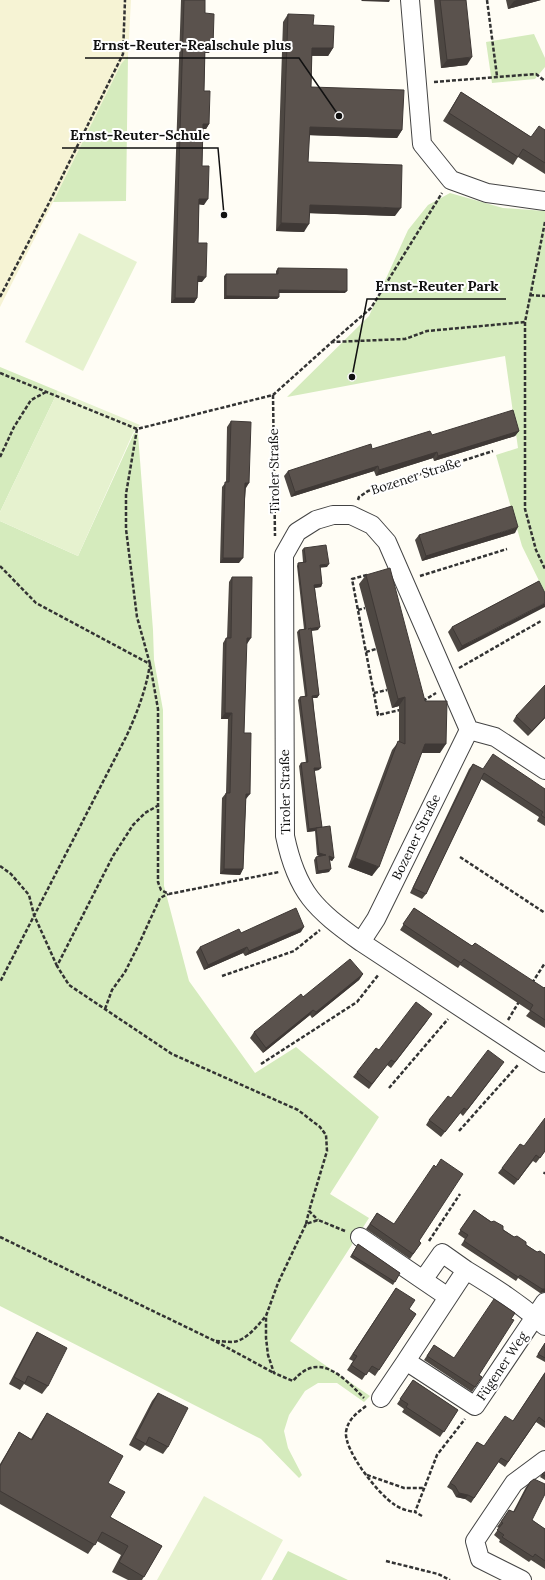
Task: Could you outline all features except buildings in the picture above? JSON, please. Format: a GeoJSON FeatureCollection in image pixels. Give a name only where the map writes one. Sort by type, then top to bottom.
{"type":"FeatureCollection","features":[{"type":"Feature","properties":{"kind":"street"},"geometry":{"type":"LineString","coordinates":[[410,0],[422,144],[451,180],[487,193],[545,201]]}},
{"type":"Feature","properties":{"kind":"street"},"geometry":{"type":"LineString","coordinates":[[284,555],[297,532],[316,520],[333,515],[351,515],[372,525],[386,542],[469,730],[495,737],[545,770]]}},
{"type":"Feature","properties":{"kind":"street","name":"Tiroler Straße"},"geometry":{"type":"LineString","coordinates":[[284,555],[285,836],[293,870],[310,899],[331,921],[545,1064]]}},
{"type":"Feature","properties":{"kind":"street","name":"Bozener Straße"},"geometry":{"type":"LineString","coordinates":[[361,942],[376,919],[469,730]]}},
{"type":"Feature","properties":{"kind":"street"},"geometry":{"type":"LineString","coordinates":[[360,1237],[448,1297]]}},
{"type":"Feature","properties":{"kind":"street"},"geometry":{"type":"LineString","coordinates":[[423,1280],[442,1253]]}},
{"type":"Feature","properties":{"kind":"street","name":"Fügener Weg"},"geometry":{"type":"LineString","coordinates":[[442,1253],[466,1270],[503,1292],[540,1321]]}},
{"type":"Feature","properties":{"kind":"street"},"geometry":{"type":"LineString","coordinates":[[375,1401],[406,1360],[466,1270]]}},
{"type":"Feature","properties":{"kind":"street","name":"Fügener Weg"},"geometry":{"type":"LineString","coordinates":[[406,1360],[475,1406],[540,1321],[545,1302]]}},
{"type":"Feature","properties":{"kind":"street"},"geometry":{"type":"LineString","coordinates":[[522,1580],[480,1559],[475,1541],[514,1483],[545,1460]]}},
{"type":"Feature","properties":{"kind":"path"},"geometry":{"type":"LineString","coordinates":[[0,297],[50,201],[123,54],[126,0]]}},
{"type":"Feature","properties":{"kind":"path"},"geometry":{"type":"LineString","coordinates":[[487,0],[497,76]]}},
{"type":"Feature","properties":{"kind":"path"},"geometry":{"type":"LineString","coordinates":[[417,84],[497,76],[536,74],[545,81]]}},
{"type":"Feature","properties":{"kind":"path"},"geometry":{"type":"LineString","coordinates":[[0,373],[137,429],[274,395],[370,308],[451,180]]}},
{"type":"Feature","properties":{"kind":"path"},"geometry":{"type":"LineString","coordinates":[[545,222],[525,322],[525,509],[536,550],[545,569]]}},
{"type":"Feature","properties":{"kind":"path"},"geometry":{"type":"LineString","coordinates":[[530,295],[545,296]]}},
{"type":"Feature","properties":{"kind":"path"},"geometry":{"type":"LineString","coordinates":[[332,342],[405,339],[427,331],[525,322]]}},
{"type":"Feature","properties":{"kind":"path"},"geometry":{"type":"LineString","coordinates":[[0,457],[14,427],[31,400],[46,392]]}},
{"type":"Feature","properties":{"kind":"path","name":"Tiroler Straße"},"geometry":{"type":"LineString","coordinates":[[274,395],[275,544],[284,555]]}},
{"type":"Feature","properties":{"kind":"path"},"geometry":{"type":"LineString","coordinates":[[137,429],[126,494],[126,529],[137,617],[150,664],[158,709],[158,882],[161,890],[169,894]]}},
{"type":"Feature","properties":{"kind":"path","name":"Bozener Straße"},"geometry":{"type":"LineString","coordinates":[[351,515],[359,498],[368,491],[493,451]]}},
{"type":"Feature","properties":{"kind":"path"},"geometry":{"type":"LineString","coordinates":[[404,581],[507,549]]}},
{"type":"Feature","properties":{"kind":"path"},"geometry":{"type":"LineString","coordinates":[[0,566],[36,603],[150,664]]}},
{"type":"Feature","properties":{"kind":"path"},"geometry":{"type":"LineString","coordinates":[[367,575],[352,579],[378,715],[401,710]]}},
{"type":"Feature","properties":{"kind":"path"},"geometry":{"type":"LineString","coordinates":[[358,610],[366,608]]}},
{"type":"Feature","properties":{"kind":"path"},"geometry":{"type":"LineString","coordinates":[[423,702],[447,680],[541,621]]}},
{"type":"Feature","properties":{"kind":"path"},"geometry":{"type":"LineString","coordinates":[[366,652],[376,649]]}},
{"type":"Feature","properties":{"kind":"path"},"geometry":{"type":"LineString","coordinates":[[0,981],[126,737],[141,703],[150,664]]}},
{"type":"Feature","properties":{"kind":"path"},"geometry":{"type":"LineString","coordinates":[[374,693],[387,690]]}},
{"type":"Feature","properties":{"kind":"path"},"geometry":{"type":"LineString","coordinates":[[57,966],[113,856],[133,825],[145,813],[159,805]]}},
{"type":"Feature","properties":{"kind":"path"},"geometry":{"type":"LineString","coordinates":[[460,857],[545,913]]}},
{"type":"Feature","properties":{"kind":"path"},"geometry":{"type":"LineString","coordinates":[[0,866],[11,874],[29,895],[34,915],[57,966],[69,985],[172,1054],[298,1110],[320,1127],[326,1135],[327,1151],[306,1224],[278,1283],[266,1316],[268,1355],[274,1374]]}},
{"type":"Feature","properties":{"kind":"path"},"geometry":{"type":"LineString","coordinates":[[105,1009],[112,990],[125,972],[160,898],[169,894],[293,870]]}},
{"type":"Feature","properties":{"kind":"path"},"geometry":{"type":"LineString","coordinates":[[222,976],[294,951],[331,921]]}},
{"type":"Feature","properties":{"kind":"path"},"geometry":{"type":"LineString","coordinates":[[261,1064],[357,1002],[390,961]]}},
{"type":"Feature","properties":{"kind":"path"},"geometry":{"type":"LineString","coordinates":[[528,989],[545,963]]}},
{"type":"Feature","properties":{"kind":"path"},"geometry":{"type":"LineString","coordinates":[[499,1033],[524,995]]}},
{"type":"Feature","properties":{"kind":"path"},"geometry":{"type":"LineString","coordinates":[[389,1088],[459,1006]]}},
{"type":"Feature","properties":{"kind":"path"},"geometry":{"type":"LineString","coordinates":[[459,1131],[529,1053]]}},
{"type":"Feature","properties":{"kind":"path"},"geometry":{"type":"LineString","coordinates":[[442,1253],[428,1242],[460,1194]]}},
{"type":"Feature","properties":{"kind":"path"},"geometry":{"type":"LineString","coordinates":[[309,1211],[318,1220],[333,1225],[354,1236],[360,1237]]}},
{"type":"Feature","properties":{"kind":"path"},"geometry":{"type":"LineString","coordinates":[[306,1224],[318,1220]]}},
{"type":"Feature","properties":{"kind":"path"},"geometry":{"type":"LineString","coordinates":[[0,1237],[215,1341],[274,1374],[293,1381],[300,1372],[310,1368],[322,1366],[333,1371],[375,1401],[355,1415],[348,1424],[346,1433],[352,1453],[382,1494],[391,1502],[422,1516]]}},
{"type":"Feature","properties":{"kind":"path"},"geometry":{"type":"LineString","coordinates":[[215,1341],[233,1342],[242,1339],[255,1329],[266,1316]]}},
{"type":"Feature","properties":{"kind":"path"},"geometry":{"type":"LineString","coordinates":[[415,1512],[437,1455],[475,1406]]}},
{"type":"Feature","properties":{"kind":"path"},"geometry":{"type":"LineString","coordinates":[[367,1475],[404,1488],[424,1488]]}},
{"type":"Feature","properties":{"kind":"path"},"geometry":{"type":"LineString","coordinates":[[386,1561],[438,1574],[450,1580]]}},
{"type":"Feature","properties":{"kind":"shaded area"},"geometry":{"type":"Polygon","coordinates":[[[0,0],[131,0],[128,56],[121,64],[0,307],[0,0]]]}},
{"type":"Feature","properties":{"kind":"green space"},"geometry":{"type":"Polygon","coordinates":[[[534,34],[545,58],[545,67],[535,79],[492,83],[486,42],[534,34]]]}},
{"type":"Feature","properties":{"kind":"green space"},"geometry":{"type":"Polygon","coordinates":[[[128,56],[126,201],[53,202],[121,64],[128,56]]]}},
{"type":"Feature","properties":{"kind":"green space"},"geometry":{"type":"Polygon","coordinates":[[[450,193],[503,208],[545,211],[545,593],[522,546],[496,455],[518,448],[505,356],[287,397],[369,316],[408,230],[428,205],[450,193]]]}},
{"type":"Feature","properties":{"kind":"green space"},"geometry":{"type":"Polygon","coordinates":[[[79,233],[137,262],[83,371],[25,342],[79,233]]]}},
{"type":"Feature","properties":{"kind":"green space"},"geometry":{"type":"Polygon","coordinates":[[[0,367],[58,391],[0,512],[0,367]]]}},
{"type":"Feature","properties":{"kind":"green space"},"geometry":{"type":"Polygon","coordinates":[[[58,391],[140,425],[133,433],[78,556],[0,521],[0,512],[58,391]]]}},
{"type":"Feature","properties":{"kind":"green space"},"geometry":{"type":"Polygon","coordinates":[[[134,433],[138,434],[154,660],[163,710],[164,886],[189,981],[255,1073],[296,1047],[379,1117],[330,1194],[369,1218],[290,1341],[370,1396],[364,1402],[337,1383],[318,1383],[305,1391],[289,1415],[284,1431],[288,1448],[302,1475],[299,1478],[261,1439],[0,1306],[0,521],[78,556],[134,433]]]}},
{"type":"Feature","properties":{"kind":"green space"},"geometry":{"type":"Polygon","coordinates":[[[204,1496],[283,1540],[261,1580],[157,1580],[204,1496]]]}},
{"type":"Feature","properties":{"kind":"green space"},"geometry":{"type":"Polygon","coordinates":[[[288,1551],[348,1580],[272,1580],[288,1551]]]}},
{"type":"Feature","properties":{"kind":"place","name":"Ernst-Reuter-Realschule plus"},"geometry":{"type":"Point","coordinates":[339,116]}},
{"type":"Feature","properties":{"kind":"place","name":"Ernst-Reuter-Schule"},"geometry":{"type":"Point","coordinates":[224,215]}},
{"type":"Feature","properties":{"kind":"place","name":"Ernst-Reuter Park"},"geometry":{"type":"Point","coordinates":[352,377]}}]}
